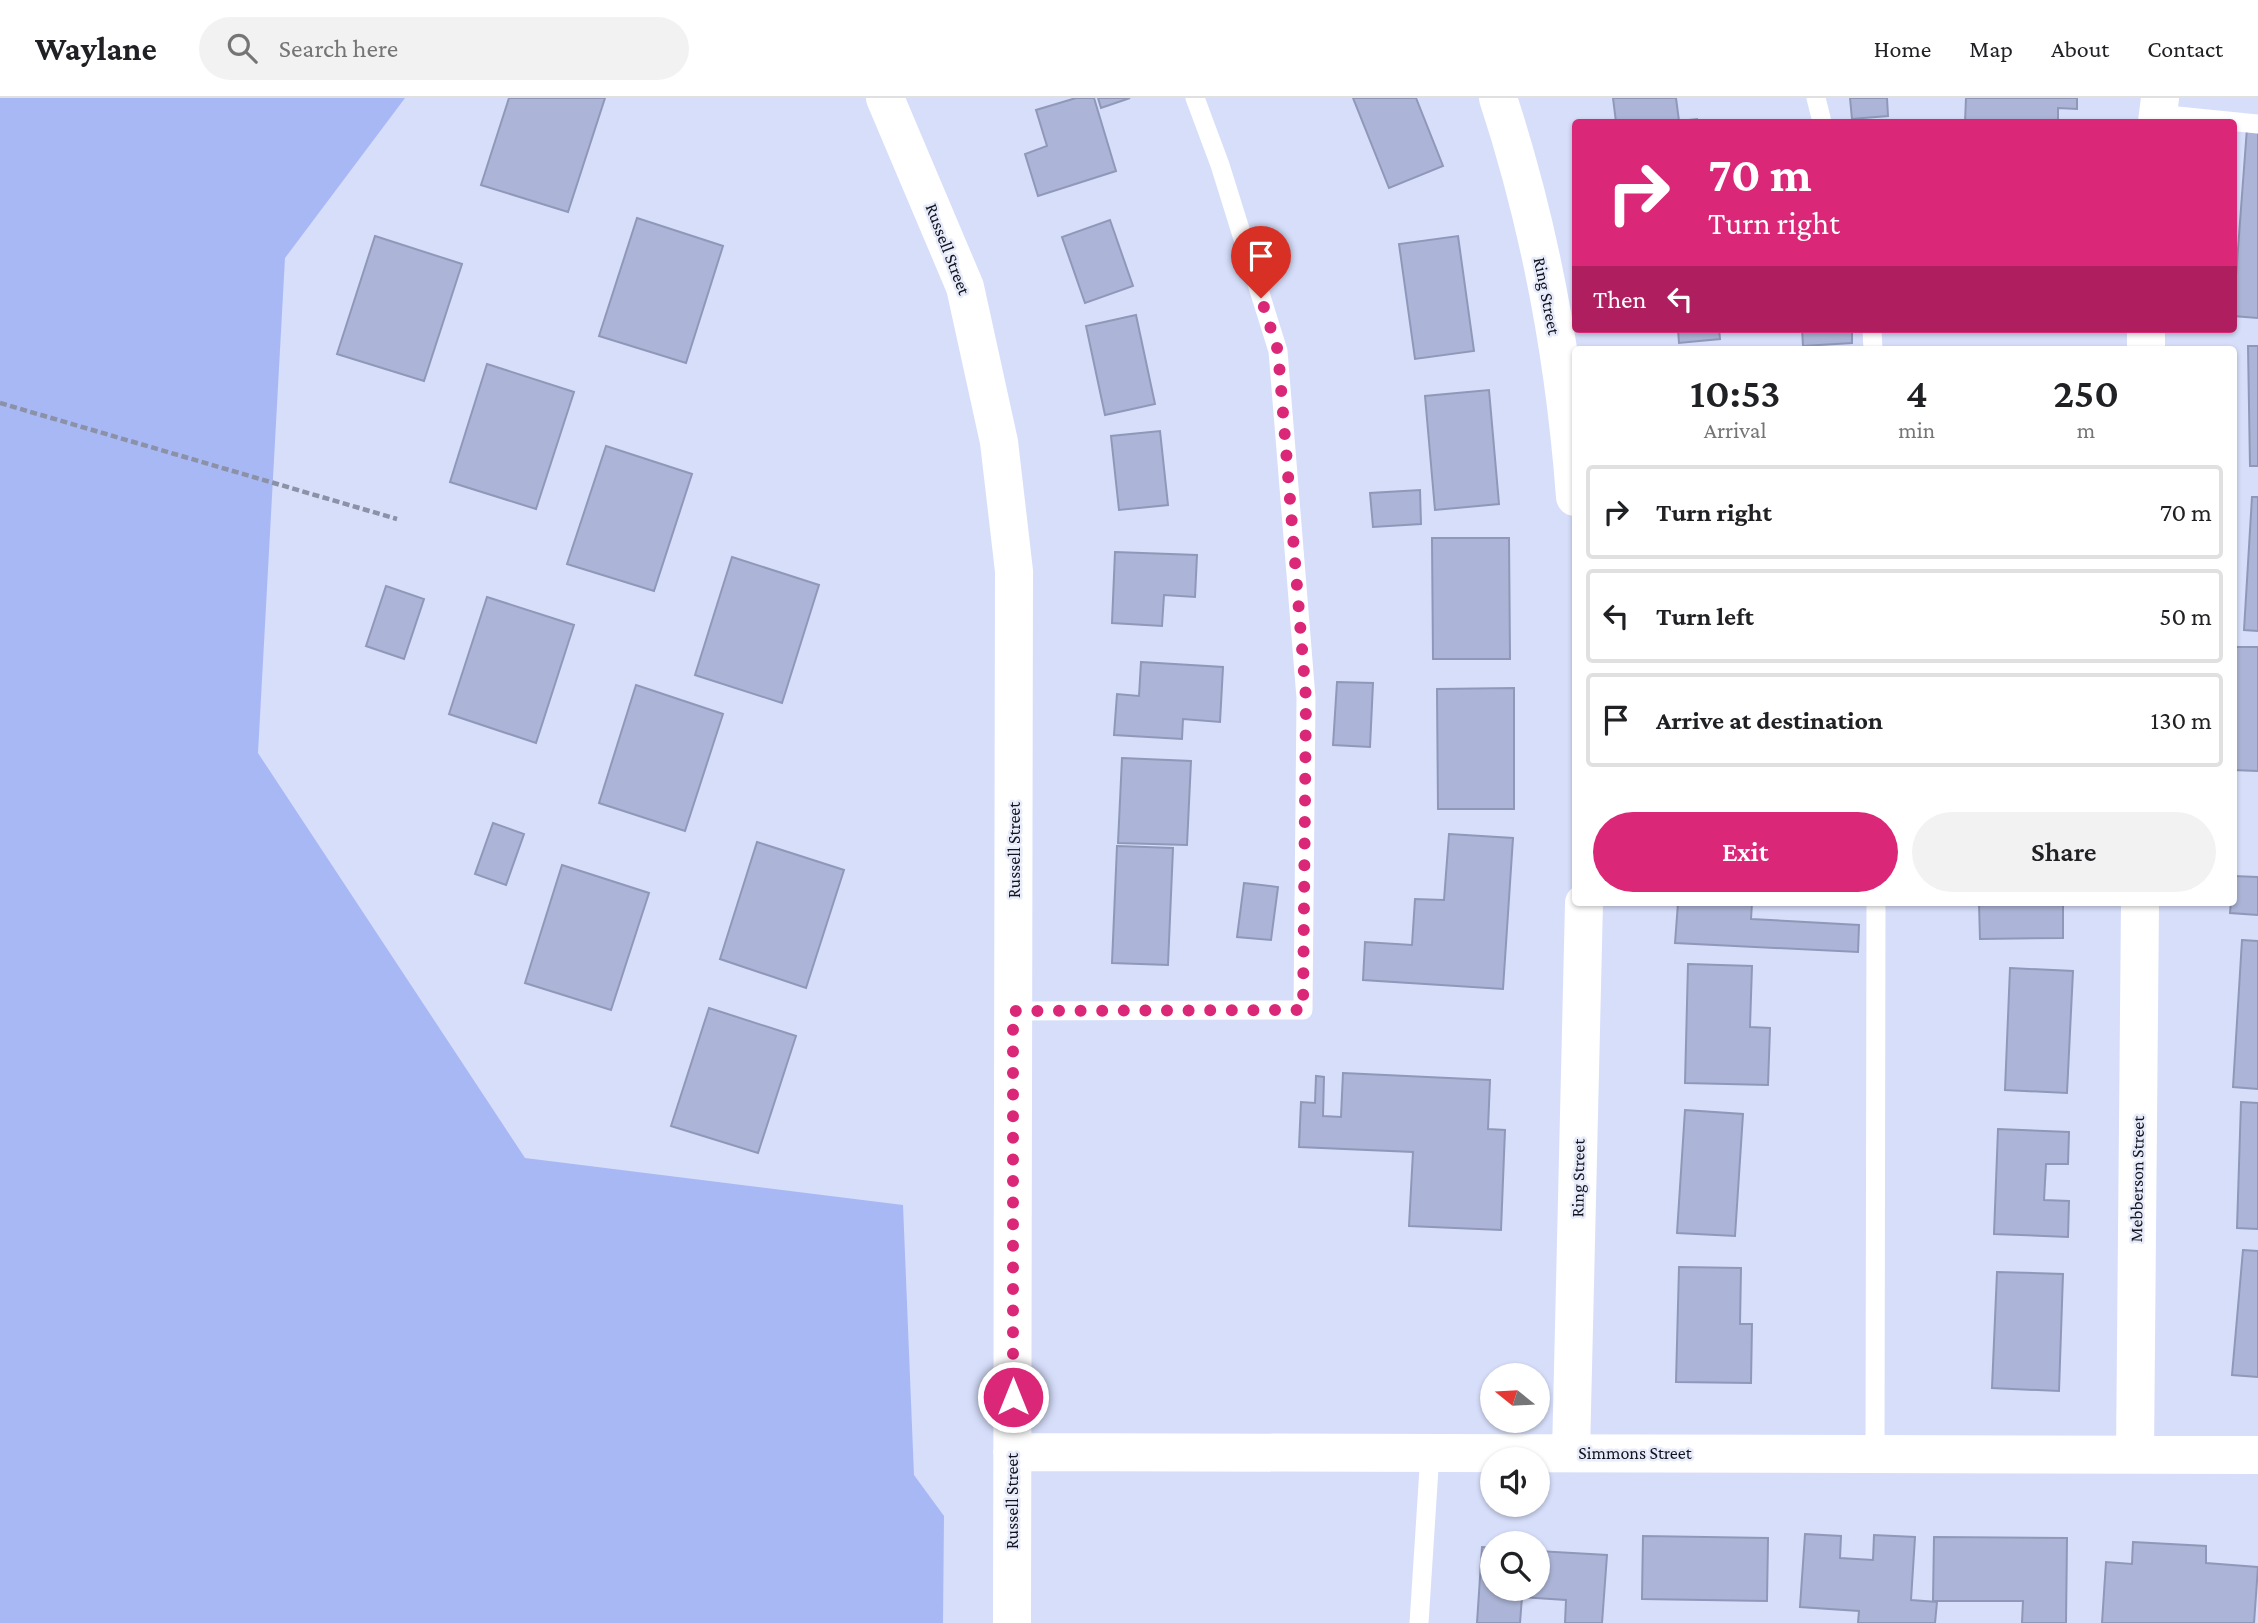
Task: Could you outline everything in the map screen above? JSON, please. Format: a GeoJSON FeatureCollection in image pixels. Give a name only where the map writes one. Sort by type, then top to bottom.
{"type":"FeatureCollection","features":[{"type":"Feature","properties":{"kind":"street","name":"Russell Street"},"geometry":{"type":"LineString","coordinates":[[885,98],[965,287],[999,442],[1014,571],[1012,1623]]}},
{"type":"Feature","properties":{"kind":"street","name":"Ring Street"},"geometry":{"type":"LineString","coordinates":[[1497,98],[1522,173],[1568,404],[1572,457]]}},
{"type":"Feature","properties":{"kind":"street","name":"Ring Street"},"geometry":{"type":"LineString","coordinates":[[1571,1453],[1584,906]]}},
{"type":"Feature","properties":{"kind":"street","name":"Mebberson Street"},"geometry":{"type":"LineString","coordinates":[[2135,1454],[2140,906]]}},
{"type":"Feature","properties":{"kind":"street","name":"Simmons Street"},"geometry":{"type":"LineString","coordinates":[[1012,1452],[2258,1455]]}},
{"type":"Feature","properties":{"kind":"lane"},"geometry":{"type":"LineString","coordinates":[[1013,1011],[1303,1010],[1306,698],[1278,351],[1220,165],[1195,98]]}},
{"type":"Feature","properties":{"kind":"lane"},"geometry":{"type":"LineString","coordinates":[[1816,98],[1821,119]]}},
{"type":"Feature","properties":{"kind":"lane"},"geometry":{"type":"LineString","coordinates":[[2158,112],[2216,119]]}},
{"type":"Feature","properties":{"kind":"lane"},"geometry":{"type":"LineString","coordinates":[[2237,121],[2258,124]]}},
{"type":"Feature","properties":{"kind":"lane"},"geometry":{"type":"LineString","coordinates":[[1875,906],[1875,1454]]}},
{"type":"Feature","properties":{"kind":"lane"},"geometry":{"type":"LineString","coordinates":[[1419,1623],[1430,1453]]}},
{"type":"Feature","properties":{"kind":"path"},"geometry":{"type":"LineString","coordinates":[[0,403],[397,519]]}},
{"type":"Feature","properties":{"kind":"shaded area"},"geometry":{"type":"Polygon","coordinates":[[[0,98],[405,98],[285,258],[258,753],[525,1158],[903,1205],[914,1475],[944,1516],[943,1623],[0,1623],[0,98]]]}},
{"type":"Feature","properties":{"kind":"building"},"geometry":{"type":"Polygon","coordinates":[[[509,98],[605,98],[568,212],[481,185],[509,98]]]}},
{"type":"Feature","properties":{"kind":"building"},"geometry":{"type":"Polygon","coordinates":[[[1076,98],[1094,98],[1116,171],[1038,196],[1025,154],[1047,146],[1036,110],[1076,98]]]}},
{"type":"Feature","properties":{"kind":"building"},"geometry":{"type":"Polygon","coordinates":[[[1098,98],[1130,98],[1101,108],[1098,98]]]}},
{"type":"Feature","properties":{"kind":"building"},"geometry":{"type":"Polygon","coordinates":[[[1353,98],[1416,98],[1443,166],[1389,188],[1353,98]]]}},
{"type":"Feature","properties":{"kind":"building"},"geometry":{"type":"Polygon","coordinates":[[[1613,98],[1676,98],[1679,119],[1616,119],[1613,98]]]}},
{"type":"Feature","properties":{"kind":"building"},"geometry":{"type":"Polygon","coordinates":[[[1850,98],[1887,98],[1888,116],[1852,119],[1850,98]]]}},
{"type":"Feature","properties":{"kind":"building"},"geometry":{"type":"Polygon","coordinates":[[[1966,98],[2077,98],[2077,109],[2058,108],[2058,119],[1965,119],[1966,98]]]}},
{"type":"Feature","properties":{"kind":"building"},"geometry":{"type":"Polygon","coordinates":[[[2247,128],[2258,129],[2258,318],[2237,316],[2237,262],[2247,128]]]}},
{"type":"Feature","properties":{"kind":"building"},"geometry":{"type":"Polygon","coordinates":[[[637,218],[723,246],[686,363],[599,336],[637,218]]]}},
{"type":"Feature","properties":{"kind":"building"},"geometry":{"type":"Polygon","coordinates":[[[1110,220],[1133,286],[1085,303],[1062,237],[1110,220]]]}},
{"type":"Feature","properties":{"kind":"building"},"geometry":{"type":"Polygon","coordinates":[[[375,236],[462,264],[424,381],[337,354],[375,236]]]}},
{"type":"Feature","properties":{"kind":"building"},"geometry":{"type":"Polygon","coordinates":[[[1458,236],[1474,351],[1415,359],[1399,244],[1458,236]]]}},
{"type":"Feature","properties":{"kind":"building"},"geometry":{"type":"Polygon","coordinates":[[[1136,315],[1155,404],[1105,415],[1086,326],[1136,315]]]}},
{"type":"Feature","properties":{"kind":"building"},"geometry":{"type":"Polygon","coordinates":[[[1678,333],[1719,333],[1720,339],[1679,343],[1678,333]]]}},
{"type":"Feature","properties":{"kind":"building"},"geometry":{"type":"Polygon","coordinates":[[[1802,333],[1852,333],[1852,343],[1803,346],[1802,333]]]}},
{"type":"Feature","properties":{"kind":"building"},"geometry":{"type":"Polygon","coordinates":[[[2248,346],[2258,346],[2258,466],[2250,466],[2248,346]]]}},
{"type":"Feature","properties":{"kind":"building"},"geometry":{"type":"Polygon","coordinates":[[[487,364],[574,392],[536,509],[450,482],[487,364]]]}},
{"type":"Feature","properties":{"kind":"building"},"geometry":{"type":"Polygon","coordinates":[[[1489,390],[1499,504],[1435,510],[1425,396],[1489,390]]]}},
{"type":"Feature","properties":{"kind":"building"},"geometry":{"type":"Polygon","coordinates":[[[1160,431],[1168,505],[1119,510],[1111,436],[1160,431]]]}},
{"type":"Feature","properties":{"kind":"building"},"geometry":{"type":"Polygon","coordinates":[[[606,446],[692,474],[654,591],[567,564],[606,446]]]}},
{"type":"Feature","properties":{"kind":"building"},"geometry":{"type":"Polygon","coordinates":[[[1420,490],[1421,524],[1373,527],[1370,493],[1420,490]]]}},
{"type":"Feature","properties":{"kind":"building"},"geometry":{"type":"Polygon","coordinates":[[[2252,497],[2258,497],[2258,631],[2244,630],[2252,497]]]}},
{"type":"Feature","properties":{"kind":"building"},"geometry":{"type":"Polygon","coordinates":[[[1432,538],[1509,538],[1510,659],[1433,659],[1432,538]]]}},
{"type":"Feature","properties":{"kind":"building"},"geometry":{"type":"Polygon","coordinates":[[[1115,552],[1197,555],[1195,597],[1164,595],[1162,626],[1112,623],[1115,552]]]}},
{"type":"Feature","properties":{"kind":"building"},"geometry":{"type":"Polygon","coordinates":[[[732,557],[819,585],[782,703],[695,675],[732,557]]]}},
{"type":"Feature","properties":{"kind":"building"},"geometry":{"type":"Polygon","coordinates":[[[386,586],[424,599],[404,659],[366,646],[386,586]]]}},
{"type":"Feature","properties":{"kind":"building"},"geometry":{"type":"Polygon","coordinates":[[[487,597],[574,625],[536,743],[449,714],[487,597]]]}},
{"type":"Feature","properties":{"kind":"building"},"geometry":{"type":"Polygon","coordinates":[[[2237,647],[2258,647],[2258,771],[2237,770],[2237,647]]]}},
{"type":"Feature","properties":{"kind":"building"},"geometry":{"type":"Polygon","coordinates":[[[1141,662],[1223,667],[1220,722],[1183,719],[1182,739],[1114,735],[1117,694],[1139,696],[1141,662]]]}},
{"type":"Feature","properties":{"kind":"building"},"geometry":{"type":"Polygon","coordinates":[[[1337,682],[1373,683],[1370,747],[1333,745],[1337,682]]]}},
{"type":"Feature","properties":{"kind":"building"},"geometry":{"type":"Polygon","coordinates":[[[636,685],[723,714],[685,831],[599,803],[636,685]]]}},
{"type":"Feature","properties":{"kind":"building"},"geometry":{"type":"Polygon","coordinates":[[[1514,688],[1514,809],[1438,809],[1437,689],[1514,688]]]}},
{"type":"Feature","properties":{"kind":"building"},"geometry":{"type":"Polygon","coordinates":[[[1122,758],[1191,761],[1187,845],[1118,843],[1122,758]]]}},
{"type":"Feature","properties":{"kind":"building"},"geometry":{"type":"Polygon","coordinates":[[[493,823],[524,834],[506,885],[475,874],[493,823]]]}},
{"type":"Feature","properties":{"kind":"building"},"geometry":{"type":"Polygon","coordinates":[[[1449,834],[1513,838],[1503,989],[1363,980],[1365,942],[1412,945],[1415,899],[1444,900],[1449,834]]]}},
{"type":"Feature","properties":{"kind":"building"},"geometry":{"type":"Polygon","coordinates":[[[757,842],[844,870],[806,988],[720,959],[757,842]]]}},
{"type":"Feature","properties":{"kind":"building"},"geometry":{"type":"Polygon","coordinates":[[[1117,846],[1173,848],[1168,965],[1112,963],[1117,846]]]}},
{"type":"Feature","properties":{"kind":"building"},"geometry":{"type":"Polygon","coordinates":[[[562,865],[649,893],[611,1010],[525,983],[562,865]]]}},
{"type":"Feature","properties":{"kind":"building"},"geometry":{"type":"Polygon","coordinates":[[[2237,876],[2258,877],[2258,915],[2230,913],[2231,906],[2237,906],[2237,876]]]}},
{"type":"Feature","properties":{"kind":"building"},"geometry":{"type":"Polygon","coordinates":[[[1244,883],[1278,887],[1271,940],[1237,937],[1244,883]]]}},
{"type":"Feature","properties":{"kind":"building"},"geometry":{"type":"Polygon","coordinates":[[[1678,906],[1752,906],[1751,919],[1859,925],[1858,952],[1675,943],[1678,906]]]}},
{"type":"Feature","properties":{"kind":"building"},"geometry":{"type":"Polygon","coordinates":[[[1979,906],[2063,906],[2063,938],[1980,939],[1979,906]]]}},
{"type":"Feature","properties":{"kind":"building"},"geometry":{"type":"Polygon","coordinates":[[[2242,940],[2258,941],[2258,1089],[2233,1087],[2242,940]]]}},
{"type":"Feature","properties":{"kind":"building"},"geometry":{"type":"Polygon","coordinates":[[[1688,964],[1752,966],[1750,1027],[1770,1028],[1768,1085],[1685,1083],[1688,964]]]}},
{"type":"Feature","properties":{"kind":"building"},"geometry":{"type":"Polygon","coordinates":[[[2010,968],[2073,971],[2067,1093],[2005,1090],[2010,968]]]}},
{"type":"Feature","properties":{"kind":"building"},"geometry":{"type":"Polygon","coordinates":[[[709,1008],[796,1036],[758,1153],[671,1126],[709,1008]]]}},
{"type":"Feature","properties":{"kind":"building"},"geometry":{"type":"Polygon","coordinates":[[[1343,1073],[1490,1080],[1488,1129],[1505,1130],[1501,1230],[1409,1226],[1413,1152],[1299,1147],[1301,1102],[1315,1103],[1316,1076],[1324,1077],[1323,1116],[1341,1117],[1343,1073]]]}},
{"type":"Feature","properties":{"kind":"building"},"geometry":{"type":"Polygon","coordinates":[[[2241,1102],[2258,1103],[2258,1229],[2237,1228],[2241,1102]]]}},
{"type":"Feature","properties":{"kind":"building"},"geometry":{"type":"Polygon","coordinates":[[[1685,1110],[1743,1114],[1735,1236],[1677,1233],[1685,1110]]]}},
{"type":"Feature","properties":{"kind":"building"},"geometry":{"type":"Polygon","coordinates":[[[1998,1129],[2069,1132],[2068,1164],[2046,1164],[2044,1200],[2069,1201],[2068,1237],[1994,1234],[1998,1129]]]}},
{"type":"Feature","properties":{"kind":"building"},"geometry":{"type":"Polygon","coordinates":[[[2243,1250],[2258,1251],[2258,1377],[2232,1375],[2243,1250]]]}},
{"type":"Feature","properties":{"kind":"building"},"geometry":{"type":"Polygon","coordinates":[[[1679,1267],[1741,1268],[1740,1324],[1752,1324],[1751,1383],[1676,1382],[1679,1267]]]}},
{"type":"Feature","properties":{"kind":"building"},"geometry":{"type":"Polygon","coordinates":[[[1997,1272],[2063,1274],[2059,1391],[1992,1388],[1997,1272]]]}},
{"type":"Feature","properties":{"kind":"building"},"geometry":{"type":"Polygon","coordinates":[[[1805,1534],[1841,1536],[1840,1558],[1873,1560],[1874,1535],[1915,1537],[1911,1600],[1937,1602],[1935,1623],[1858,1623],[1859,1611],[1800,1607],[1805,1534]]]}},
{"type":"Feature","properties":{"kind":"building"},"geometry":{"type":"Polygon","coordinates":[[[1643,1536],[1768,1538],[1767,1601],[1642,1599],[1643,1536]]]}},
{"type":"Feature","properties":{"kind":"building"},"geometry":{"type":"Polygon","coordinates":[[[1934,1537],[2067,1538],[2066,1623],[2022,1623],[2023,1601],[1933,1601],[1934,1537]]]}},
{"type":"Feature","properties":{"kind":"building"},"geometry":{"type":"Polygon","coordinates":[[[2133,1542],[2206,1546],[2206,1563],[2258,1567],[2254,1623],[2102,1623],[2106,1562],[2132,1564],[2133,1542]]]}},
{"type":"Feature","properties":{"kind":"building"},"geometry":{"type":"Polygon","coordinates":[[[1550,1552],[1607,1555],[1602,1623],[1565,1623],[1566,1600],[1550,1599],[1550,1552]]]}},
{"type":"Feature","properties":{"kind":"building"},"geometry":{"type":"Polygon","coordinates":[[[1480,1577],[1480,1601],[1522,1601],[1520,1623],[1477,1623],[1480,1577]]]}},
{"type":"Feature","properties":{"kind":"route"},"geometry":{"type":"LineString","coordinates":[[1013,1397],[1013,1011],[1303,1010],[1306,698],[1278,351],[1261,298]]}}]}
